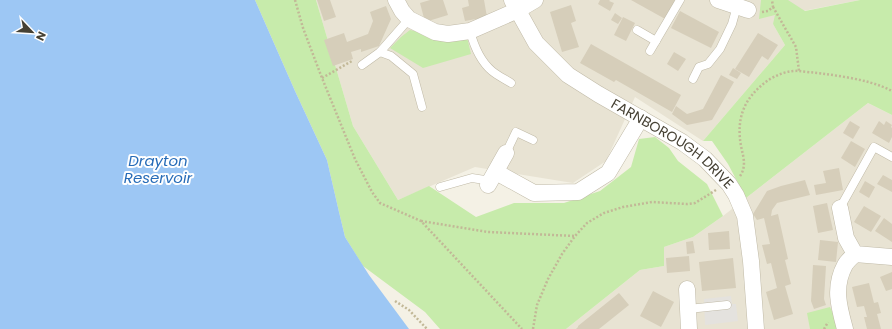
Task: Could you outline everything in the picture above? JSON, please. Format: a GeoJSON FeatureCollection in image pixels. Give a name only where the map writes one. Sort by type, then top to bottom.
{"type":"FeatureCollection","features":[{"type":"Feature","properties":{"kind":"street"},"geometry":{"type":"LineString","coordinates":[[396,0],[402,11],[409,19],[435,32],[448,34],[470,31],[515,5],[535,0]]}},
{"type":"Feature","properties":{"kind":"street"},"geometry":{"type":"LineString","coordinates":[[718,0],[743,8]]}},
{"type":"Feature","properties":{"kind":"street","name":"FARNBOROUGH DRIVE"},"geometry":{"type":"LineString","coordinates":[[515,5],[536,43],[568,75],[682,142],[705,159],[729,184],[736,195],[744,216],[751,261],[756,329]]}},
{"type":"Feature","properties":{"kind":"street"},"geometry":{"type":"LineString","coordinates":[[506,153],[491,179],[534,193],[578,192],[608,173],[641,118]]}},
{"type":"Feature","properties":{"kind":"street"},"geometry":{"type":"LineString","coordinates":[[840,208],[846,238],[855,254]]}},
{"type":"Feature","properties":{"kind":"street"},"geometry":{"type":"LineString","coordinates":[[845,329],[839,307],[838,281],[845,264],[855,254],[892,257]]}},
{"type":"Feature","properties":{"kind":"street"},"geometry":{"type":"LineString","coordinates":[[687,289],[689,329]]}},
{"type":"Feature","properties":{"kind":"lane"},"geometry":{"type":"LineString","coordinates":[[650,51],[680,0]]}},
{"type":"Feature","properties":{"kind":"lane"},"geometry":{"type":"LineString","coordinates":[[693,79],[700,67],[708,64],[720,49],[732,24],[743,8]]}},
{"type":"Feature","properties":{"kind":"lane"},"geometry":{"type":"LineString","coordinates":[[362,65],[380,52],[409,19]]}},
{"type":"Feature","properties":{"kind":"lane"},"geometry":{"type":"LineString","coordinates":[[637,30],[656,41]]}},
{"type":"Feature","properties":{"kind":"lane"},"geometry":{"type":"LineString","coordinates":[[470,31],[474,45],[482,60],[492,71],[511,83]]}},
{"type":"Feature","properties":{"kind":"lane"},"geometry":{"type":"LineString","coordinates":[[380,52],[391,56],[413,74],[422,107]]}},
{"type":"Feature","properties":{"kind":"lane"},"geometry":{"type":"LineString","coordinates":[[506,153],[516,132],[533,140]]}},
{"type":"Feature","properties":{"kind":"lane"},"geometry":{"type":"LineString","coordinates":[[840,208],[874,147],[892,157]]}},
{"type":"Feature","properties":{"kind":"lane"},"geometry":{"type":"LineString","coordinates":[[440,187],[472,178],[491,179]]}},
{"type":"Feature","properties":{"kind":"lane"},"geometry":{"type":"LineString","coordinates":[[688,309],[727,305]]}},
{"type":"Feature","properties":{"kind":"path"},"geometry":{"type":"LineString","coordinates":[[295,0],[303,28],[355,159],[372,192],[380,203],[421,221],[488,232],[575,236]]}},
{"type":"Feature","properties":{"kind":"path"},"geometry":{"type":"LineString","coordinates":[[773,7],[796,47],[799,71]]}},
{"type":"Feature","properties":{"kind":"path"},"geometry":{"type":"LineString","coordinates":[[421,221],[522,329]]}},
{"type":"Feature","properties":{"kind":"path"},"geometry":{"type":"LineString","coordinates":[[395,301],[409,310],[427,329]]}},
{"type":"Feature","properties":{"kind":"shaded area"},"geometry":{"type":"Polygon","coordinates":[[[316,0],[860,0],[798,12],[773,24],[785,45],[703,141],[635,97],[606,161],[573,183],[475,167],[398,200],[353,126],[316,0]]]}},
{"type":"Feature","properties":{"kind":"shaded area"},"geometry":{"type":"Polygon","coordinates":[[[868,103],[892,115],[892,329],[566,329],[640,270],[664,266],[664,247],[693,237],[723,216],[868,103]]]}},
{"type":"Feature","properties":{"kind":"shaded area"},"geometry":{"type":"Polygon","coordinates":[[[731,296],[732,304],[736,304],[738,321],[705,325],[704,299],[731,296]]]}},
{"type":"Feature","properties":{"kind":"green space"},"geometry":{"type":"Polygon","coordinates":[[[255,0],[316,0],[353,126],[398,200],[429,186],[476,217],[514,203],[564,203],[600,191],[631,167],[639,139],[655,137],[669,148],[678,161],[707,184],[723,216],[693,237],[664,247],[664,266],[640,270],[566,329],[440,329],[425,312],[363,266],[345,237],[327,160],[255,0]]]}},
{"type":"Feature","properties":{"kind":"green space"},"geometry":{"type":"Polygon","coordinates":[[[761,0],[788,0],[805,11],[860,0],[892,0],[892,115],[868,103],[746,198],[728,164],[712,141],[703,141],[785,45],[773,24],[775,15],[759,19],[761,0]]]}},
{"type":"Feature","properties":{"kind":"green space"},"geometry":{"type":"Polygon","coordinates":[[[410,30],[423,33],[467,37],[471,54],[423,68],[390,48],[410,30]]]}},
{"type":"Feature","properties":{"kind":"green space"},"geometry":{"type":"Polygon","coordinates":[[[830,307],[840,329],[810,329],[807,313],[830,307]]]}},
{"type":"Feature","properties":{"kind":"water","name":"Drayton Reservoir"},"geometry":{"type":"Polygon","coordinates":[[[0,0],[255,0],[327,160],[345,237],[369,275],[409,329],[0,329],[0,0]]]}},
{"type":"Feature","properties":{"kind":"building"},"geometry":{"type":"Polygon","coordinates":[[[317,0],[330,0],[336,17],[324,21],[317,0]]]}},
{"type":"Feature","properties":{"kind":"building"},"geometry":{"type":"Polygon","coordinates":[[[430,0],[443,0],[448,15],[425,22],[420,3],[430,0]]]}},
{"type":"Feature","properties":{"kind":"building"},"geometry":{"type":"Polygon","coordinates":[[[468,0],[484,0],[487,17],[465,21],[462,8],[469,6],[468,0]]]}},
{"type":"Feature","properties":{"kind":"building"},"geometry":{"type":"Polygon","coordinates":[[[600,0],[610,0],[609,1],[614,3],[610,11],[598,4],[600,0]]]}},
{"type":"Feature","properties":{"kind":"building"},"geometry":{"type":"Polygon","coordinates":[[[631,0],[674,0],[677,2],[667,20],[631,0]]]}},
{"type":"Feature","properties":{"kind":"building"},"geometry":{"type":"Polygon","coordinates":[[[571,5],[576,21],[571,23],[579,47],[562,52],[550,12],[571,5]]]}},
{"type":"Feature","properties":{"kind":"building"},"geometry":{"type":"Polygon","coordinates":[[[386,6],[391,19],[379,46],[361,52],[361,49],[351,52],[353,59],[333,66],[324,40],[344,33],[347,42],[368,34],[373,21],[370,12],[386,6]]]}},
{"type":"Feature","properties":{"kind":"building"},"geometry":{"type":"Polygon","coordinates":[[[680,11],[719,32],[711,48],[671,28],[680,11]]]}},
{"type":"Feature","properties":{"kind":"building"},"geometry":{"type":"Polygon","coordinates":[[[615,13],[622,18],[618,24],[611,20],[615,13]]]}},
{"type":"Feature","properties":{"kind":"building"},"geometry":{"type":"Polygon","coordinates":[[[623,17],[635,23],[626,41],[614,35],[623,17]]]}},
{"type":"Feature","properties":{"kind":"building"},"geometry":{"type":"Polygon","coordinates":[[[758,33],[778,45],[768,60],[762,56],[749,77],[735,69],[758,33]]]}},
{"type":"Feature","properties":{"kind":"building"},"geometry":{"type":"Polygon","coordinates":[[[591,44],[681,95],[672,112],[616,80],[614,82],[580,63],[591,44]]]}},
{"type":"Feature","properties":{"kind":"building"},"geometry":{"type":"Polygon","coordinates":[[[674,52],[686,59],[678,71],[667,64],[674,52]]]}},
{"type":"Feature","properties":{"kind":"building"},"geometry":{"type":"Polygon","coordinates":[[[733,68],[741,73],[737,79],[729,75],[733,68]]]}},
{"type":"Feature","properties":{"kind":"building"},"geometry":{"type":"Polygon","coordinates":[[[721,75],[734,82],[712,120],[687,125],[672,114],[676,106],[687,114],[703,109],[721,75]]]}},
{"type":"Feature","properties":{"kind":"building"},"geometry":{"type":"Polygon","coordinates":[[[850,121],[860,127],[853,139],[843,133],[850,121]]]}},
{"type":"Feature","properties":{"kind":"building"},"geometry":{"type":"Polygon","coordinates":[[[879,121],[884,125],[886,121],[892,125],[892,137],[889,143],[872,133],[879,121]]]}},
{"type":"Feature","properties":{"kind":"building"},"geometry":{"type":"Polygon","coordinates":[[[851,141],[865,149],[855,167],[841,158],[851,141]]]}},
{"type":"Feature","properties":{"kind":"building"},"geometry":{"type":"Polygon","coordinates":[[[839,168],[843,190],[816,195],[814,185],[826,183],[823,171],[839,168]]]}},
{"type":"Feature","properties":{"kind":"building"},"geometry":{"type":"Polygon","coordinates":[[[883,175],[892,180],[892,192],[877,184],[883,175]]]}},
{"type":"Feature","properties":{"kind":"building"},"geometry":{"type":"Polygon","coordinates":[[[805,180],[810,195],[777,203],[772,210],[771,216],[778,214],[788,259],[785,260],[791,284],[785,286],[793,314],[774,320],[766,292],[777,288],[771,263],[767,264],[762,245],[770,244],[764,218],[757,220],[753,214],[767,191],[805,180]]]}},
{"type":"Feature","properties":{"kind":"building"},"geometry":{"type":"Polygon","coordinates":[[[865,181],[875,187],[869,198],[859,192],[865,181]]]}},
{"type":"Feature","properties":{"kind":"building"},"geometry":{"type":"Polygon","coordinates":[[[827,203],[833,230],[818,233],[813,206],[827,203]]]}},
{"type":"Feature","properties":{"kind":"building"},"geometry":{"type":"Polygon","coordinates":[[[864,206],[881,216],[871,232],[854,222],[864,206]]]}},
{"type":"Feature","properties":{"kind":"building"},"geometry":{"type":"Polygon","coordinates":[[[884,218],[892,224],[892,242],[875,231],[884,218]]]}},
{"type":"Feature","properties":{"kind":"building"},"geometry":{"type":"Polygon","coordinates":[[[729,231],[730,249],[709,250],[708,233],[729,231]]]}},
{"type":"Feature","properties":{"kind":"building"},"geometry":{"type":"Polygon","coordinates":[[[820,240],[838,242],[836,262],[818,260],[820,240]]]}},
{"type":"Feature","properties":{"kind":"building"},"geometry":{"type":"Polygon","coordinates":[[[693,241],[695,253],[687,254],[686,242],[693,241]]]}},
{"type":"Feature","properties":{"kind":"building"},"geometry":{"type":"Polygon","coordinates":[[[689,256],[690,271],[667,273],[666,258],[689,256]]]}},
{"type":"Feature","properties":{"kind":"building"},"geometry":{"type":"Polygon","coordinates":[[[733,258],[736,288],[702,291],[699,262],[733,258]]]}},
{"type":"Feature","properties":{"kind":"building"},"geometry":{"type":"Polygon","coordinates":[[[813,265],[826,266],[824,299],[826,305],[814,309],[811,301],[813,265]]]}},
{"type":"Feature","properties":{"kind":"building"},"geometry":{"type":"Polygon","coordinates":[[[892,272],[892,289],[886,291],[880,277],[892,272]]]}},
{"type":"Feature","properties":{"kind":"building"},"geometry":{"type":"Polygon","coordinates":[[[869,283],[874,303],[878,302],[881,313],[877,314],[881,329],[867,329],[864,317],[867,317],[864,306],[857,307],[852,287],[869,283]]]}},
{"type":"Feature","properties":{"kind":"building"},"geometry":{"type":"Polygon","coordinates":[[[653,291],[674,302],[661,327],[640,316],[653,291]]]}},
{"type":"Feature","properties":{"kind":"building"},"geometry":{"type":"Polygon","coordinates":[[[619,293],[629,305],[599,329],[576,329],[578,326],[619,293]]]}}]}
